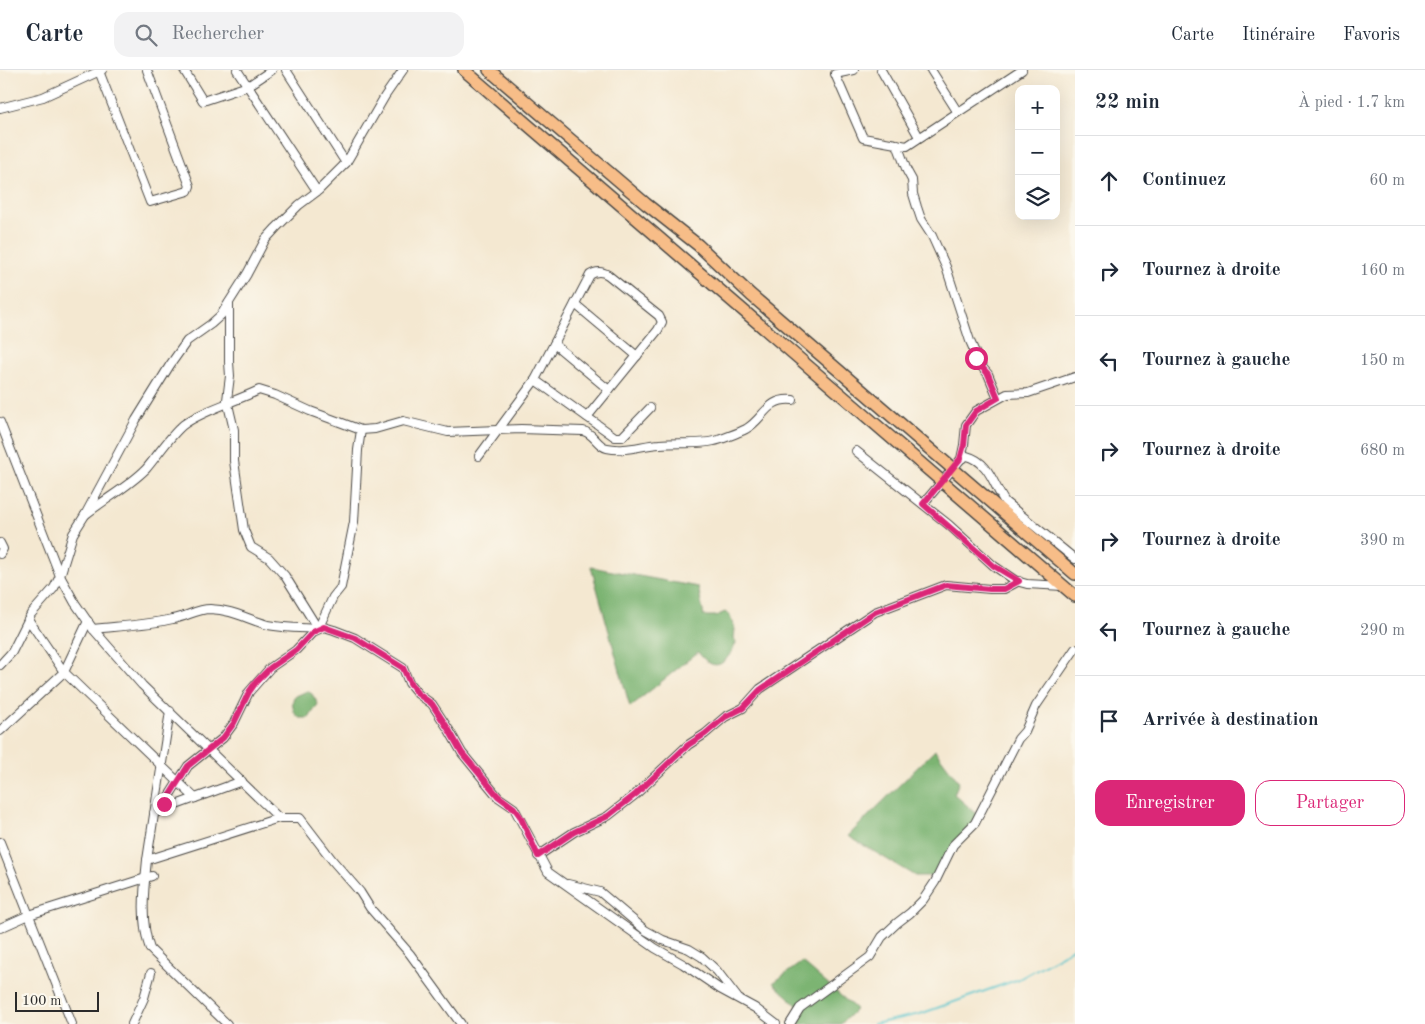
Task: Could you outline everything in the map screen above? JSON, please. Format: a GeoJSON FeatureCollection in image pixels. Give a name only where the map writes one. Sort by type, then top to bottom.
{"type":"FeatureCollection","features":[{"type":"Feature","properties":{"kind":"highway"},"geometry":{"type":"LineString","coordinates":[[464,70],[1075,596]]}},
{"type":"Feature","properties":{"kind":"highway"},"geometry":{"type":"LineString","coordinates":[[489,70],[646,204],[698,245],[750,294],[957,464],[1075,574]]}},
{"type":"Feature","properties":{"kind":"street"},"geometry":{"type":"LineString","coordinates":[[0,108],[42,97],[100,71],[150,202],[188,191],[190,186],[147,70]]}},
{"type":"Feature","properties":{"kind":"street"},"geometry":{"type":"LineString","coordinates":[[184,70],[203,102],[248,86],[272,70]]}},
{"type":"Feature","properties":{"kind":"street"},"geometry":{"type":"LineString","coordinates":[[237,70],[317,191]]}},
{"type":"Feature","properties":{"kind":"street"},"geometry":{"type":"LineString","coordinates":[[286,70],[346,163]]}},
{"type":"Feature","properties":{"kind":"street"},"geometry":{"type":"LineString","coordinates":[[0,665],[12,652],[28,619],[54,588],[60,576],[73,534],[136,420],[170,365],[187,341],[211,324],[221,314],[248,274],[265,240],[286,216],[317,191],[346,163],[385,96],[403,70]]}},
{"type":"Feature","properties":{"kind":"street"},"geometry":{"type":"LineString","coordinates":[[854,70],[835,72],[864,138],[907,146],[1021,70]]}},
{"type":"Feature","properties":{"kind":"street"},"geometry":{"type":"LineString","coordinates":[[881,70],[919,137]]}},
{"type":"Feature","properties":{"kind":"street"},"geometry":{"type":"LineString","coordinates":[[934,71],[957,111]]}},
{"type":"Feature","properties":{"kind":"street"},"geometry":{"type":"LineString","coordinates":[[897,144],[913,183],[913,194],[917,207],[946,267],[970,342],[981,366],[988,374],[998,398]]}},
{"type":"Feature","properties":{"kind":"street"},"geometry":{"type":"LineString","coordinates":[[479,456],[535,380],[590,275],[594,272],[599,272],[608,275],[658,316],[662,322],[661,326],[587,417]]}},
{"type":"Feature","properties":{"kind":"street"},"geometry":{"type":"LineString","coordinates":[[229,302],[230,370],[228,404],[234,430],[234,461],[244,530],[251,547],[269,558],[285,576],[318,629]]}},
{"type":"Feature","properties":{"kind":"street"},"geometry":{"type":"LineString","coordinates":[[575,304],[637,356]]}},
{"type":"Feature","properties":{"kind":"street"},"geometry":{"type":"LineString","coordinates":[[554,344],[609,390]]}},
{"type":"Feature","properties":{"kind":"street"},"geometry":{"type":"LineString","coordinates":[[957,464],[964,445],[966,425],[976,411],[1007,394],[1028,394],[1075,377]]}},
{"type":"Feature","properties":{"kind":"street"},"geometry":{"type":"LineString","coordinates":[[535,380],[619,438],[650,408]]}},
{"type":"Feature","properties":{"kind":"street"},"geometry":{"type":"LineString","coordinates":[[85,515],[106,498],[122,490],[145,469],[182,426],[196,417],[259,390],[361,430],[375,429],[403,421],[448,432],[498,430],[583,431],[589,432],[605,448],[623,450],[659,444],[714,442],[746,429],[765,410],[777,402],[784,399],[793,400]]}},
{"type":"Feature","properties":{"kind":"street"},"geometry":{"type":"LineString","coordinates":[[0,422],[3,441],[60,576],[93,629],[142,685],[279,818]]}},
{"type":"Feature","properties":{"kind":"street"},"geometry":{"type":"LineString","coordinates":[[164,804],[177,781],[192,761],[223,738],[234,723],[256,682],[270,668],[296,650],[318,629],[330,602],[341,587],[354,522],[361,430]]}},
{"type":"Feature","properties":{"kind":"street"},"geometry":{"type":"LineString","coordinates":[[856,451],[923,504],[994,566],[1027,584],[1063,586]]}},
{"type":"Feature","properties":{"kind":"street"},"geometry":{"type":"LineString","coordinates":[[923,504],[957,464],[967,456],[979,462],[993,476],[1000,495],[1006,502],[1075,559]]}},
{"type":"Feature","properties":{"kind":"street"},"geometry":{"type":"LineString","coordinates":[[0,543],[2,549],[0,554]]}},
{"type":"Feature","properties":{"kind":"street"},"geometry":{"type":"LineString","coordinates":[[538,856],[574,832],[608,816],[636,794],[688,745],[725,717],[743,708],[760,690],[875,612],[946,585],[1004,589],[1019,581]]}},
{"type":"Feature","properties":{"kind":"street"},"geometry":{"type":"LineString","coordinates":[[93,629],[170,620],[209,609],[230,610],[271,626],[318,629],[324,627],[355,638],[403,668],[418,694],[432,704],[462,753],[498,796],[514,808],[520,816],[538,856],[548,872],[655,948],[683,964],[720,990],[739,998],[755,1008],[776,1024]]}},
{"type":"Feature","properties":{"kind":"street"},"geometry":{"type":"LineString","coordinates":[[28,619],[64,672],[195,798]]}},
{"type":"Feature","properties":{"kind":"street"},"geometry":{"type":"LineString","coordinates":[[0,731],[64,672],[88,621]]}},
{"type":"Feature","properties":{"kind":"street"},"geometry":{"type":"LineString","coordinates":[[790,1024],[800,1008],[870,957],[882,937],[910,914],[923,900],[935,882],[953,845],[975,823],[1018,739],[1025,731],[1036,706],[1075,649]]}},
{"type":"Feature","properties":{"kind":"street"},"geometry":{"type":"LineString","coordinates":[[170,711],[147,860],[149,877],[145,930],[150,949],[227,1024]]}},
{"type":"Feature","properties":{"kind":"street"},"geometry":{"type":"LineString","coordinates":[[154,813],[242,781]]}},
{"type":"Feature","properties":{"kind":"street"},"geometry":{"type":"LineString","coordinates":[[147,860],[279,818],[300,818],[360,892],[370,908],[410,954],[460,1024]]}},
{"type":"Feature","properties":{"kind":"street"},"geometry":{"type":"LineString","coordinates":[[0,842],[72,1024]]}},
{"type":"Feature","properties":{"kind":"street"},"geometry":{"type":"LineString","coordinates":[[0,928],[29,915],[149,877]]}},
{"type":"Feature","properties":{"kind":"street"},"geometry":{"type":"LineString","coordinates":[[562,882],[600,892],[645,930],[663,940],[689,949],[702,957],[717,971],[739,998]]}},
{"type":"Feature","properties":{"kind":"street"},"geometry":{"type":"LineString","coordinates":[[132,1024],[144,998],[151,973]]}},
{"type":"Feature","properties":{"kind":"green space"},"geometry":{"type":"Polygon","coordinates":[[[591,567],[698,587],[704,616],[716,616],[725,612],[729,614],[735,629],[734,638],[736,643],[728,656],[720,664],[710,663],[698,652],[630,707],[591,567]]]}},
{"type":"Feature","properties":{"kind":"green space"},"geometry":{"type":"Polygon","coordinates":[[[307,691],[312,694],[318,704],[309,718],[300,718],[294,712],[293,700],[294,697],[307,691]]]}},
{"type":"Feature","properties":{"kind":"green space"},"geometry":{"type":"Polygon","coordinates":[[[935,750],[959,782],[954,794],[979,816],[963,836],[938,876],[915,876],[848,836],[935,750]]]}},
{"type":"Feature","properties":{"kind":"green space"},"geometry":{"type":"Polygon","coordinates":[[[802,962],[856,1009],[841,1024],[790,1024],[800,1008],[773,983],[802,962]]]}},
{"type":"Feature","properties":{"kind":"waterway"},"geometry":{"type":"LineString","coordinates":[[874,1024],[920,1014],[1019,979],[1075,946]]}},
{"type":"Feature","properties":{"kind":"route"},"geometry":{"type":"LineString","coordinates":[[164,804],[177,781],[192,761],[223,738],[234,723],[256,682],[270,668],[296,650],[313,632],[324,627],[355,638],[403,668],[418,694],[432,704],[462,753],[498,796],[514,808],[520,816],[538,856],[574,832],[608,816],[636,794],[688,745],[725,717],[743,708],[760,690],[881,608],[946,585],[1004,589],[1019,581],[1016,581],[994,566],[923,504],[960,459],[964,445],[966,425],[976,411],[998,398],[988,374],[976,358]]}}]}
